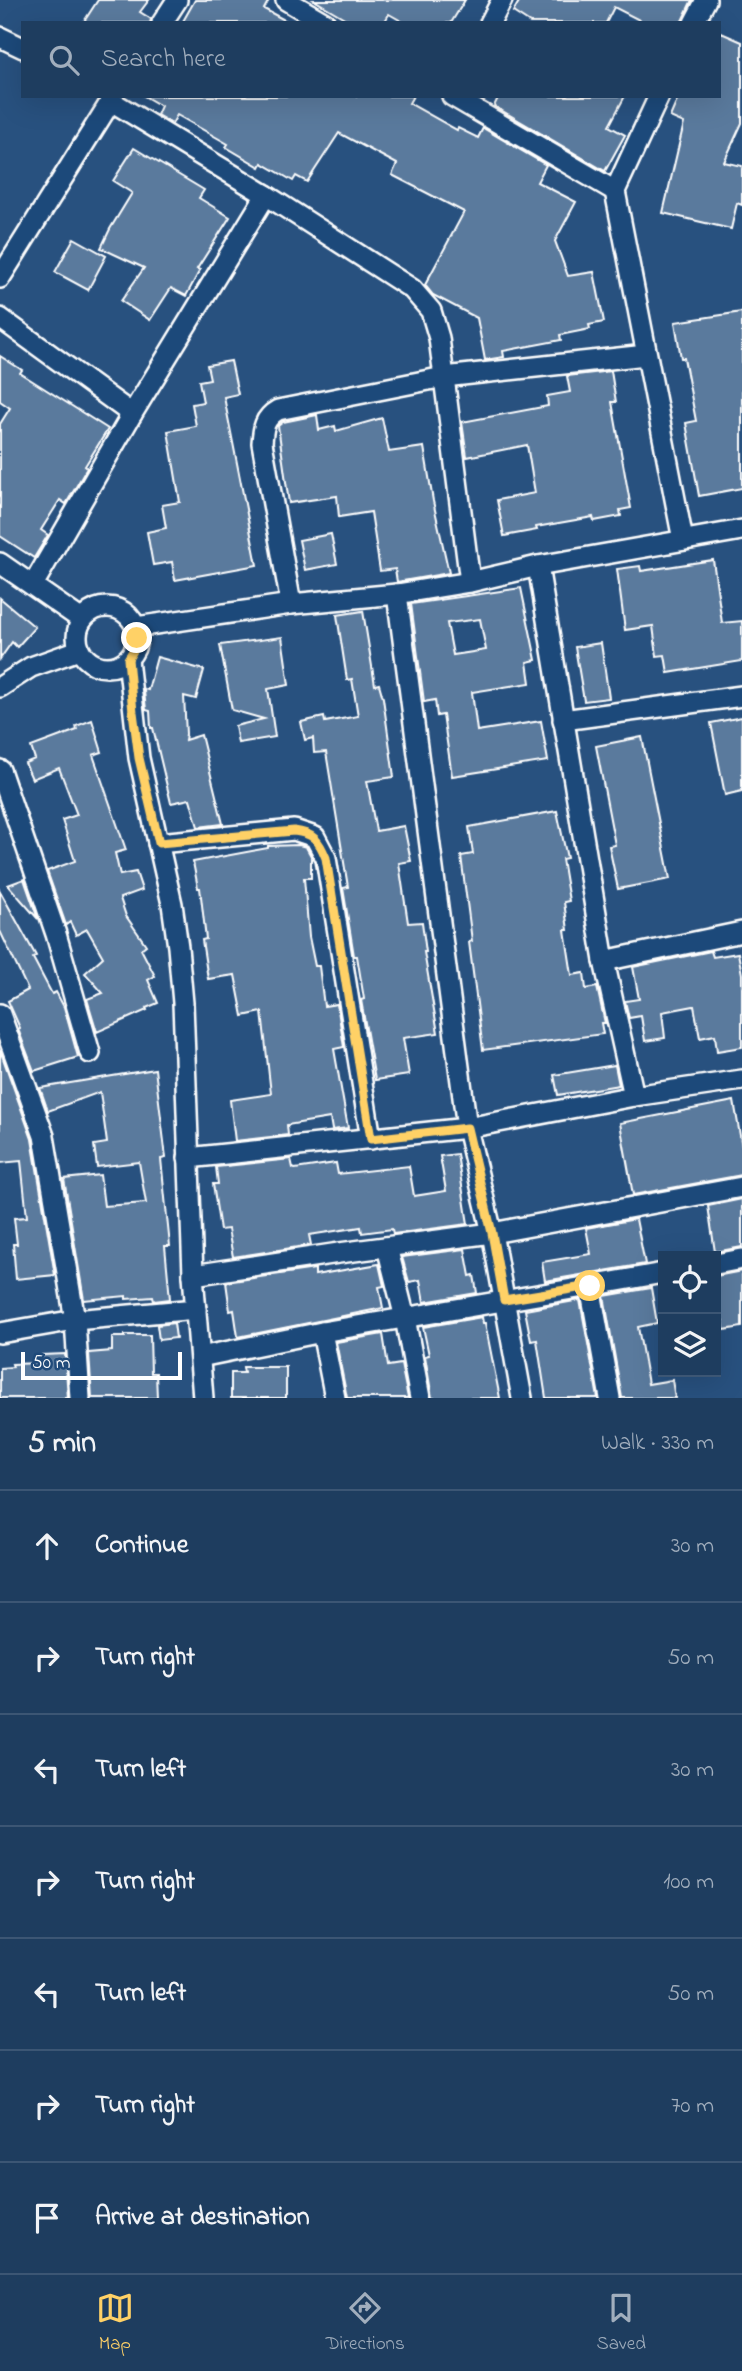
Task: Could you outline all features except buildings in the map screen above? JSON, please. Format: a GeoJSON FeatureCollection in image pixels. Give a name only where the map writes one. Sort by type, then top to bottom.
{"type":"FeatureCollection","features":[{"type":"Feature","properties":{"kind":"street"},"geometry":{"type":"LineString","coordinates":[[164,21],[177,0]]}},
{"type":"Feature","properties":{"kind":"street"},"geometry":{"type":"LineString","coordinates":[[286,0],[322,21]]}},
{"type":"Feature","properties":{"kind":"street"},"geometry":{"type":"LineString","coordinates":[[491,21],[502,0]]}},
{"type":"Feature","properties":{"kind":"street"},"geometry":{"type":"LineString","coordinates":[[695,21],[706,0]]}},
{"type":"Feature","properties":{"kind":"street"},"geometry":{"type":"LineString","coordinates":[[0,37],[21,47]]}},
{"type":"Feature","properties":{"kind":"street"},"geometry":{"type":"LineString","coordinates":[[0,278],[109,98],[412,289],[431,312],[439,338],[470,582]]}},
{"type":"Feature","properties":{"kind":"street"},"geometry":{"type":"LineString","coordinates":[[455,98],[615,191]]}},
{"type":"Feature","properties":{"kind":"street"},"geometry":{"type":"LineString","coordinates":[[658,98],[615,191],[683,540]]}},
{"type":"Feature","properties":{"kind":"street"},"geometry":{"type":"LineString","coordinates":[[33,585],[132,414],[266,195]]}},
{"type":"Feature","properties":{"kind":"street"},"geometry":{"type":"LineString","coordinates":[[0,318],[132,414]]}},
{"type":"Feature","properties":{"kind":"street"},"geometry":{"type":"LineString","coordinates":[[291,604],[262,443],[264,424],[269,415],[278,410],[444,377],[646,355]]}},
{"type":"Feature","properties":{"kind":"street"},"geometry":{"type":"LineString","coordinates":[[136,627],[291,604],[397,594],[742,530]]}},
{"type":"Feature","properties":{"kind":"street"},"geometry":{"type":"LineString","coordinates":[[0,563],[82,620]]}},
{"type":"Feature","properties":{"kind":"street"},"geometry":{"type":"LineString","coordinates":[[538,566],[604,961],[634,1096]]}},
{"type":"Feature","properties":{"kind":"street"},"geometry":{"type":"LineString","coordinates":[[397,594],[467,1128],[492,1233],[522,1398]]}},
{"type":"Feature","properties":{"kind":"street"},"geometry":{"type":"LineString","coordinates":[[111,607],[130,618],[136,627],[136,646],[128,659],[107,667],[86,659],[79,650],[77,640],[82,620],[90,612],[111,607]]}},
{"type":"Feature","properties":{"kind":"street"},"geometry":{"type":"LineString","coordinates":[[0,687],[31,667],[79,650]]}},
{"type":"Feature","properties":{"kind":"street"},"geometry":{"type":"LineString","coordinates":[[128,659],[139,758],[172,904],[178,947],[183,1003],[193,1275],[203,1398]]}},
{"type":"Feature","properties":{"kind":"street"},"geometry":{"type":"LineString","coordinates":[[563,720],[742,696]]}},
{"type":"Feature","properties":{"kind":"street"},"geometry":{"type":"LineString","coordinates":[[0,770],[56,934],[90,1053]]}},
{"type":"Feature","properties":{"kind":"street"},"geometry":{"type":"LineString","coordinates":[[159,843],[294,831],[306,832],[315,837],[326,858],[371,1139]]}},
{"type":"Feature","properties":{"kind":"street"},"geometry":{"type":"LineString","coordinates":[[604,961],[742,932]]}},
{"type":"Feature","properties":{"kind":"street"},"geometry":{"type":"LineString","coordinates":[[0,1014],[44,1136],[75,1320],[80,1398]]}},
{"type":"Feature","properties":{"kind":"street"},"geometry":{"type":"LineString","coordinates":[[188,1157],[467,1128],[634,1096],[742,1080]]}},
{"type":"Feature","properties":{"kind":"street"},"geometry":{"type":"LineString","coordinates":[[193,1275],[492,1233],[742,1187]]}},
{"type":"Feature","properties":{"kind":"street"},"geometry":{"type":"LineString","coordinates":[[387,1247],[405,1318],[420,1398]]}},
{"type":"Feature","properties":{"kind":"street"},"geometry":{"type":"LineString","coordinates":[[721,1263],[742,1259]]}},
{"type":"Feature","properties":{"kind":"street"},"geometry":{"type":"LineString","coordinates":[[200,1357],[322,1332],[658,1274]]}},
{"type":"Feature","properties":{"kind":"street"},"geometry":{"type":"LineString","coordinates":[[590,1286],[610,1398]]}},
{"type":"Feature","properties":{"kind":"street"},"geometry":{"type":"LineString","coordinates":[[0,1333],[75,1320],[196,1309]]}},
{"type":"Feature","properties":{"kind":"street"},"geometry":{"type":"LineString","coordinates":[[322,1332],[335,1398]]}},
{"type":"Feature","properties":{"kind":"route"},"geometry":{"type":"LineString","coordinates":[[137,638],[133,653],[128,659],[133,712],[139,758],[159,843],[294,831],[306,832],[315,837],[326,858],[371,1139],[467,1128],[492,1233],[504,1300],[590,1286]]}}]}
